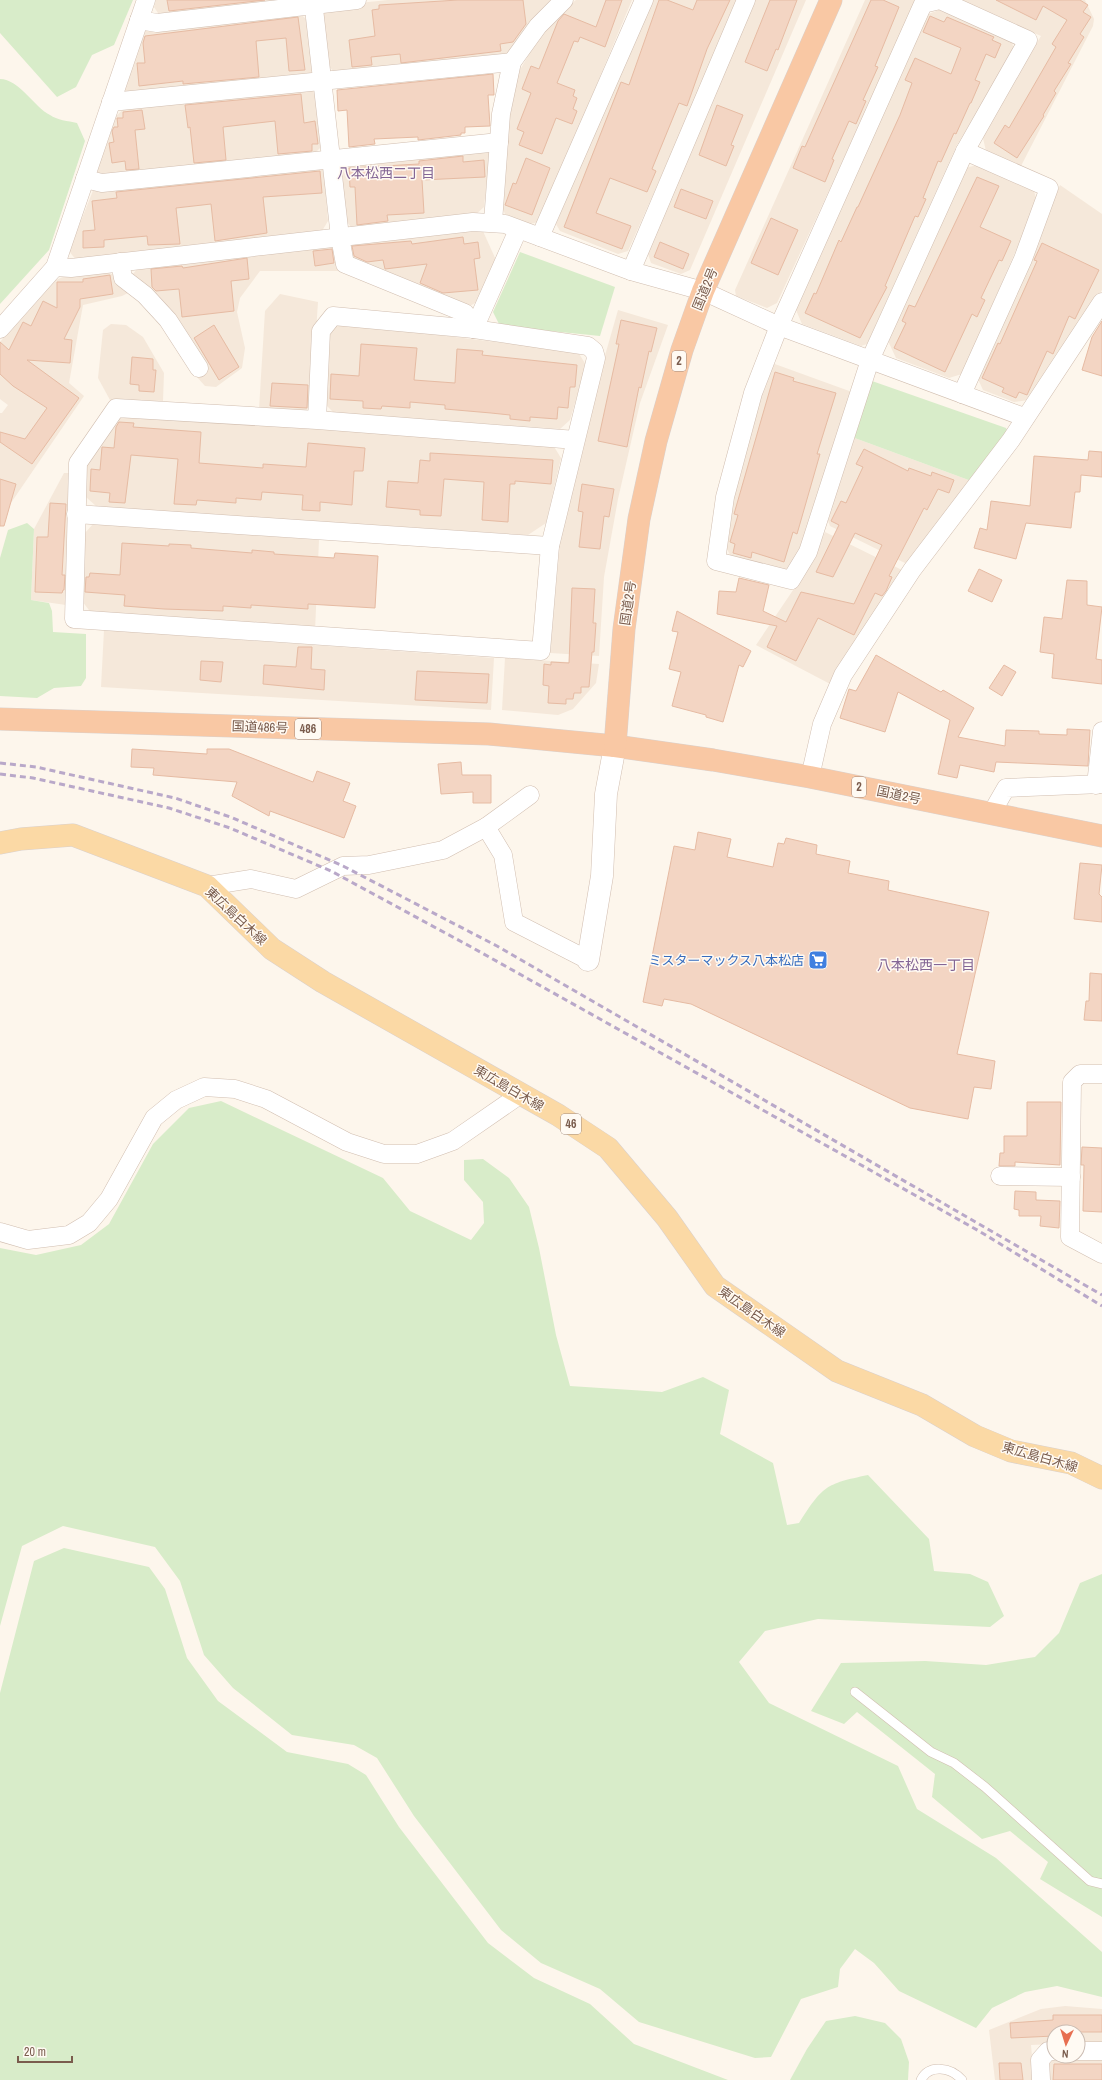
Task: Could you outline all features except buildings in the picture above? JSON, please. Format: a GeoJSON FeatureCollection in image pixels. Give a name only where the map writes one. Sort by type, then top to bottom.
{"type":"FeatureCollection","features":[{"type":"Feature","properties":{"kind":"highway","name":"国道2号"},"geometry":{"type":"LineString","coordinates":[[830,0],[703,291],[682,350],[656,441],[639,519],[624,629],[615,746],[713,760],[810,777],[1102,836]]}},
{"type":"Feature","properties":{"kind":"highway","name":"国道486号"},"geometry":{"type":"LineString","coordinates":[[0,719],[489,734],[615,746]]}},
{"type":"Feature","properties":{"kind":"main road","name":"東広島白木線"},"geometry":{"type":"LineString","coordinates":[[0,843],[21,838],[73,835],[207,886],[272,949],[324,982],[521,1094],[608,1148],[667,1218],[715,1286],[837,1371],[922,1405],[975,1436],[1011,1451],[1071,1464],[1102,1478]]}},
{"type":"Feature","properties":{"kind":"street"},"geometry":{"type":"LineString","coordinates":[[0,328],[55,267],[146,0]]}},
{"type":"Feature","properties":{"kind":"street"},"geometry":{"type":"LineString","coordinates":[[139,20],[157,23],[313,2],[357,0]]}},
{"type":"Feature","properties":{"kind":"street"},"geometry":{"type":"LineString","coordinates":[[493,222],[501,114],[512,62],[538,26],[564,0]]}},
{"type":"Feature","properties":{"kind":"street"},"geometry":{"type":"LineString","coordinates":[[540,237],[644,0]]}},
{"type":"Feature","properties":{"kind":"street"},"geometry":{"type":"LineString","coordinates":[[631,271],[746,0]]}},
{"type":"Feature","properties":{"kind":"street"},"geometry":{"type":"LineString","coordinates":[[940,0],[1028,40],[965,151],[870,360],[808,552],[791,580],[716,561],[727,489],[753,393],[779,326],[923,4],[940,0]]}},
{"type":"Feature","properties":{"kind":"street"},"geometry":{"type":"LineString","coordinates":[[313,2],[340,237],[345,264],[465,313],[474,329]]}},
{"type":"Feature","properties":{"kind":"street"},"geometry":{"type":"LineString","coordinates":[[111,102],[512,62]]}},
{"type":"Feature","properties":{"kind":"street"},"geometry":{"type":"LineString","coordinates":[[85,179],[102,183],[499,142]]}},
{"type":"Feature","properties":{"kind":"street"},"geometry":{"type":"LineString","coordinates":[[962,394],[1023,259],[1049,188],[965,151]]}},
{"type":"Feature","properties":{"kind":"street"},"geometry":{"type":"LineString","coordinates":[[55,267],[71,268],[473,222],[493,222],[540,237],[631,271],[703,291],[779,326],[1024,417]]}},
{"type":"Feature","properties":{"kind":"street"},"geometry":{"type":"LineString","coordinates":[[474,329],[518,230]]}},
{"type":"Feature","properties":{"kind":"street"},"geometry":{"type":"LineString","coordinates":[[120,262],[123,278],[145,295],[168,320],[199,368]]}},
{"type":"Feature","properties":{"kind":"street"},"geometry":{"type":"LineString","coordinates":[[810,777],[822,724],[843,675],[912,570],[1011,440],[1024,417],[1102,302]]}},
{"type":"Feature","properties":{"kind":"street"},"geometry":{"type":"LineString","coordinates":[[317,420],[321,331],[333,316],[474,329],[588,346],[594,351],[596,358],[576,440],[550,546],[541,651],[74,619],[78,463],[116,408],[317,420],[576,440]]}},
{"type":"Feature","properties":{"kind":"street"},"geometry":{"type":"LineString","coordinates":[[76,514],[550,546]]}},
{"type":"Feature","properties":{"kind":"street"},"geometry":{"type":"LineString","coordinates":[[991,814],[1006,788],[1099,785],[1102,731]]}},
{"type":"Feature","properties":{"kind":"street"},"geometry":{"type":"LineString","coordinates":[[486,827],[503,855],[514,922],[588,960],[602,876],[606,794],[615,746]]}},
{"type":"Feature","properties":{"kind":"street"},"geometry":{"type":"LineString","coordinates":[[207,886],[251,879],[296,889],[342,866],[369,865],[443,850],[486,827],[530,795]]}},
{"type":"Feature","properties":{"kind":"street"},"geometry":{"type":"LineString","coordinates":[[1102,1074],[1080,1074],[1072,1082],[1070,1237],[1102,1254]]}},
{"type":"Feature","properties":{"kind":"street"},"geometry":{"type":"LineString","coordinates":[[0,1232],[28,1240],[69,1235],[90,1224],[109,1198],[154,1118],[176,1100],[204,1086],[235,1089],[266,1099],[346,1142],[384,1154],[417,1154],[452,1141],[521,1094]]}},
{"type":"Feature","properties":{"kind":"street"},"geometry":{"type":"LineString","coordinates":[[1000,1176],[1071,1177]]}},
{"type":"Feature","properties":{"kind":"street"},"geometry":{"type":"LineString","coordinates":[[1086,2051],[1102,2051]]}},
{"type":"Feature","properties":{"kind":"street"},"geometry":{"type":"LineString","coordinates":[[1041,2080],[1040,2060],[1046,2053]]}},
{"type":"Feature","properties":{"kind":"lane"},"geometry":{"type":"LineString","coordinates":[[855,1692],[931,1752],[954,1763],[985,1787],[1090,1881],[1102,1884]]}},
{"type":"Feature","properties":{"kind":"lane"},"geometry":{"type":"LineString","coordinates":[[921,2080],[924,2074],[934,2069],[946,2070],[962,2080]]}},
{"type":"Feature","properties":{"kind":"shaded area"},"geometry":{"type":"Polygon","coordinates":[[[156,0],[297,0],[160,16],[154,7],[156,0]]]}},
{"type":"Feature","properties":{"kind":"shaded area"},"geometry":{"type":"Polygon","coordinates":[[[388,0],[551,0],[509,52],[499,59],[334,72],[327,64],[321,16],[330,6],[388,0]]]}},
{"type":"Feature","properties":{"kind":"shaded area"},"geometry":{"type":"Polygon","coordinates":[[[576,0],[632,0],[539,222],[530,224],[505,214],[500,203],[511,105],[517,75],[536,42],[565,8],[576,0]]]}},
{"type":"Feature","properties":{"kind":"shaded area"},"geometry":{"type":"Polygon","coordinates":[[[651,0],[739,0],[628,251],[618,254],[560,231],[556,224],[651,0]]]}},
{"type":"Feature","properties":{"kind":"shaded area"},"geometry":{"type":"Polygon","coordinates":[[[755,0],[806,0],[690,270],[681,274],[651,263],[647,251],[755,0]]]}},
{"type":"Feature","properties":{"kind":"shaded area"},"geometry":{"type":"Polygon","coordinates":[[[865,0],[917,0],[777,303],[767,308],[736,296],[735,290],[865,0]]]}},
{"type":"Feature","properties":{"kind":"shaded area"},"geometry":{"type":"Polygon","coordinates":[[[958,0],[1085,0],[1094,19],[1093,26],[1021,166],[986,151],[982,134],[1041,36],[958,0]]]}},
{"type":"Feature","properties":{"kind":"shaded area"},"geometry":{"type":"Polygon","coordinates":[[[939,10],[1011,38],[1014,50],[957,145],[867,344],[861,346],[802,324],[796,310],[926,15],[939,10]]]}},
{"type":"Feature","properties":{"kind":"shaded area"},"geometry":{"type":"Polygon","coordinates":[[[297,11],[306,19],[313,70],[306,78],[130,98],[124,90],[142,33],[147,29],[297,11]]]}},
{"type":"Feature","properties":{"kind":"shaded area"},"geometry":{"type":"Polygon","coordinates":[[[307,87],[316,94],[321,147],[315,153],[104,179],[97,171],[116,116],[126,107],[307,87]]]}},
{"type":"Feature","properties":{"kind":"shaded area"},"geometry":{"type":"Polygon","coordinates":[[[484,147],[490,153],[484,207],[474,216],[353,229],[345,220],[341,169],[347,163],[484,147]]]}},
{"type":"Feature","properties":{"kind":"shaded area"},"geometry":{"type":"Polygon","coordinates":[[[315,163],[324,170],[328,221],[322,231],[76,260],[69,251],[94,188],[315,163]]]}},
{"type":"Feature","properties":{"kind":"shaded area"},"geometry":{"type":"Polygon","coordinates":[[[981,164],[1033,187],[1037,202],[962,374],[949,378],[896,358],[888,341],[965,168],[981,164]]]}},
{"type":"Feature","properties":{"kind":"shaded area"},"geometry":{"type":"Polygon","coordinates":[[[1060,185],[1102,214],[1102,290],[1029,400],[1014,402],[983,390],[977,377],[1060,185]]]}},
{"type":"Feature","properties":{"kind":"shaded area"},"geometry":{"type":"Polygon","coordinates":[[[482,229],[496,260],[477,302],[468,307],[351,258],[349,243],[482,229]]]}},
{"type":"Feature","properties":{"kind":"shaded area"},"geometry":{"type":"Polygon","coordinates":[[[331,245],[338,250],[339,271],[260,271],[240,298],[237,312],[245,348],[242,368],[216,387],[205,386],[196,376],[206,368],[132,275],[140,266],[331,245]]]}},
{"type":"Feature","properties":{"kind":"shaded area"},"geometry":{"type":"Polygon","coordinates":[[[101,271],[115,275],[132,291],[122,296],[83,305],[69,383],[84,396],[2,516],[0,522],[0,413],[2,413],[8,405],[0,399],[0,342],[52,282],[69,274],[101,271]]]}},
{"type":"Feature","properties":{"kind":"shaded area"},"geometry":{"type":"Polygon","coordinates":[[[280,294],[318,302],[311,406],[304,412],[259,409],[265,311],[280,294]]]}},
{"type":"Feature","properties":{"kind":"shaded area"},"geometry":{"type":"Polygon","coordinates":[[[618,310],[668,325],[640,403],[618,499],[604,577],[599,656],[550,653],[560,543],[582,436],[618,310]]]}},
{"type":"Feature","properties":{"kind":"shaded area"},"geometry":{"type":"Polygon","coordinates":[[[341,323],[578,352],[586,365],[570,420],[560,429],[334,413],[325,404],[329,332],[341,323]]]}},
{"type":"Feature","properties":{"kind":"shaded area"},"geometry":{"type":"Polygon","coordinates":[[[111,324],[126,325],[143,337],[164,373],[163,401],[110,400],[98,378],[103,330],[111,324]]]}},
{"type":"Feature","properties":{"kind":"shaded area"},"geometry":{"type":"Polygon","coordinates":[[[772,363],[852,392],[808,534],[791,568],[785,571],[732,558],[725,546],[731,507],[743,455],[772,363]]]}},
{"type":"Feature","properties":{"kind":"shaded area"},"geometry":{"type":"Polygon","coordinates":[[[124,415],[553,445],[561,458],[546,523],[528,535],[97,507],[86,497],[87,465],[113,422],[124,415]]]}},
{"type":"Feature","properties":{"kind":"shaded area"},"geometry":{"type":"Polygon","coordinates":[[[852,437],[974,482],[907,564],[830,526],[827,518],[852,437]]]}},
{"type":"Feature","properties":{"kind":"shaded area"},"geometry":{"type":"Polygon","coordinates":[[[64,473],[72,473],[66,605],[31,600],[34,529],[64,473]]]}},
{"type":"Feature","properties":{"kind":"shaded area"},"geometry":{"type":"Polygon","coordinates":[[[94,523],[319,540],[315,631],[92,614],[82,601],[84,534],[94,523]]]}},
{"type":"Feature","properties":{"kind":"shaded area"},"geometry":{"type":"Polygon","coordinates":[[[825,532],[904,571],[834,686],[756,645],[810,565],[825,532]]]}},
{"type":"Feature","properties":{"kind":"shaded area"},"geometry":{"type":"Polygon","coordinates":[[[104,630],[494,658],[491,710],[101,687],[104,630]]]}},
{"type":"Feature","properties":{"kind":"shaded area"},"geometry":{"type":"Polygon","coordinates":[[[505,658],[599,664],[596,683],[573,709],[558,715],[502,710],[505,658]]]}},
{"type":"Feature","properties":{"kind":"shaded area"},"geometry":{"type":"Polygon","coordinates":[[[1065,2006],[1102,2009],[1102,2043],[1086,2043],[1086,2024],[1046,2024],[1046,2044],[1031,2045],[1034,2080],[995,2080],[989,2030],[1041,2009],[1065,2006]]]}},
{"type":"Feature","properties":{"kind":"shaded area"},"geometry":{"type":"Polygon","coordinates":[[[1086,2057],[1102,2057],[1102,2080],[1049,2080],[1048,2065],[1086,2064],[1086,2057]]]}},
{"type":"Feature","properties":{"kind":"green space"},"geometry":{"type":"Polygon","coordinates":[[[0,0],[133,0],[114,45],[92,55],[76,87],[57,97],[0,33],[0,0]]]}},
{"type":"Feature","properties":{"kind":"green space"},"geometry":{"type":"Polygon","coordinates":[[[0,79],[7,80],[20,88],[38,106],[53,117],[77,123],[85,141],[49,250],[0,304],[0,79]]]}},
{"type":"Feature","properties":{"kind":"green space"},"geometry":{"type":"Polygon","coordinates":[[[520,252],[615,287],[600,336],[500,326],[493,312],[520,252]]]}},
{"type":"Feature","properties":{"kind":"green space"},"geometry":{"type":"Polygon","coordinates":[[[872,381],[1006,428],[1009,434],[974,482],[852,437],[872,381]]]}},
{"type":"Feature","properties":{"kind":"green space"},"geometry":{"type":"Polygon","coordinates":[[[27,523],[34,529],[31,600],[49,603],[52,611],[53,632],[86,634],[86,678],[81,686],[54,688],[37,698],[0,696],[0,558],[8,530],[27,523]]]}},
{"type":"Feature","properties":{"kind":"green space"},"geometry":{"type":"Polygon","coordinates":[[[221,1101],[383,1178],[410,1211],[471,1240],[484,1223],[483,1202],[464,1180],[464,1160],[483,1159],[509,1178],[529,1207],[539,1248],[556,1335],[570,1386],[662,1392],[703,1377],[729,1390],[720,1434],[773,1463],[787,1525],[799,1523],[814,1501],[826,1488],[842,1481],[868,1475],[929,1539],[934,1571],[970,1574],[988,1582],[1004,1616],[990,1627],[818,1619],[765,1631],[739,1662],[769,1703],[898,1766],[917,1809],[996,1858],[1102,1952],[1102,1997],[1057,1986],[1025,1992],[992,2008],[976,2028],[899,1991],[874,1963],[855,1949],[840,1969],[838,1987],[801,1999],[771,2057],[755,2058],[639,2022],[600,1989],[541,1963],[501,1930],[414,1816],[377,1758],[354,1745],[292,1735],[233,1688],[204,1655],[180,1581],[155,1547],[63,1526],[22,1546],[0,1626],[0,1248],[36,1255],[81,1245],[109,1224],[153,1144],[189,1108],[221,1101]]]}},
{"type":"Feature","properties":{"kind":"green space"},"geometry":{"type":"Polygon","coordinates":[[[64,1548],[149,1567],[165,1589],[187,1658],[218,1701],[287,1752],[348,1764],[366,1775],[399,1827],[488,1943],[534,1978],[590,2004],[634,2044],[728,2080],[0,2080],[0,1693],[34,1561],[64,1548]]]}},
{"type":"Feature","properties":{"kind":"green space"},"geometry":{"type":"Polygon","coordinates":[[[1102,1574],[1102,1917],[1040,1879],[1048,1862],[1010,1831],[982,1839],[932,1797],[935,1774],[857,1712],[844,1724],[811,1711],[841,1663],[925,1661],[986,1665],[1035,1657],[1059,1633],[1080,1583],[1102,1574]]]}},
{"type":"Feature","properties":{"kind":"green space"},"geometry":{"type":"Polygon","coordinates":[[[855,2016],[885,2023],[901,2039],[909,2062],[908,2080],[790,2080],[807,2049],[826,2021],[855,2016]]]}},
{"type":"Feature","properties":{"kind":"railway"},"geometry":{"type":"LineString","coordinates":[[0,763],[36,767],[175,798],[233,818],[343,866],[497,946],[1102,1295]]}},
{"type":"Feature","properties":{"kind":"railway"},"geometry":{"type":"LineString","coordinates":[[0,774],[33,778],[169,808],[230,828],[331,871],[473,948],[979,1231],[1102,1306]]}},
{"type":"Feature","properties":{"kind":"place","name":"ミスターマックス八本松店"},"geometry":{"type":"Point","coordinates":[818,960]}},
{"type":"Feature","properties":{"kind":"district","name":"八本松西二丁目"},"geometry":{"type":"Point","coordinates":[386,173]}},
{"type":"Feature","properties":{"kind":"district","name":"八本松西一丁目"},"geometry":{"type":"Point","coordinates":[926,965]}}]}
